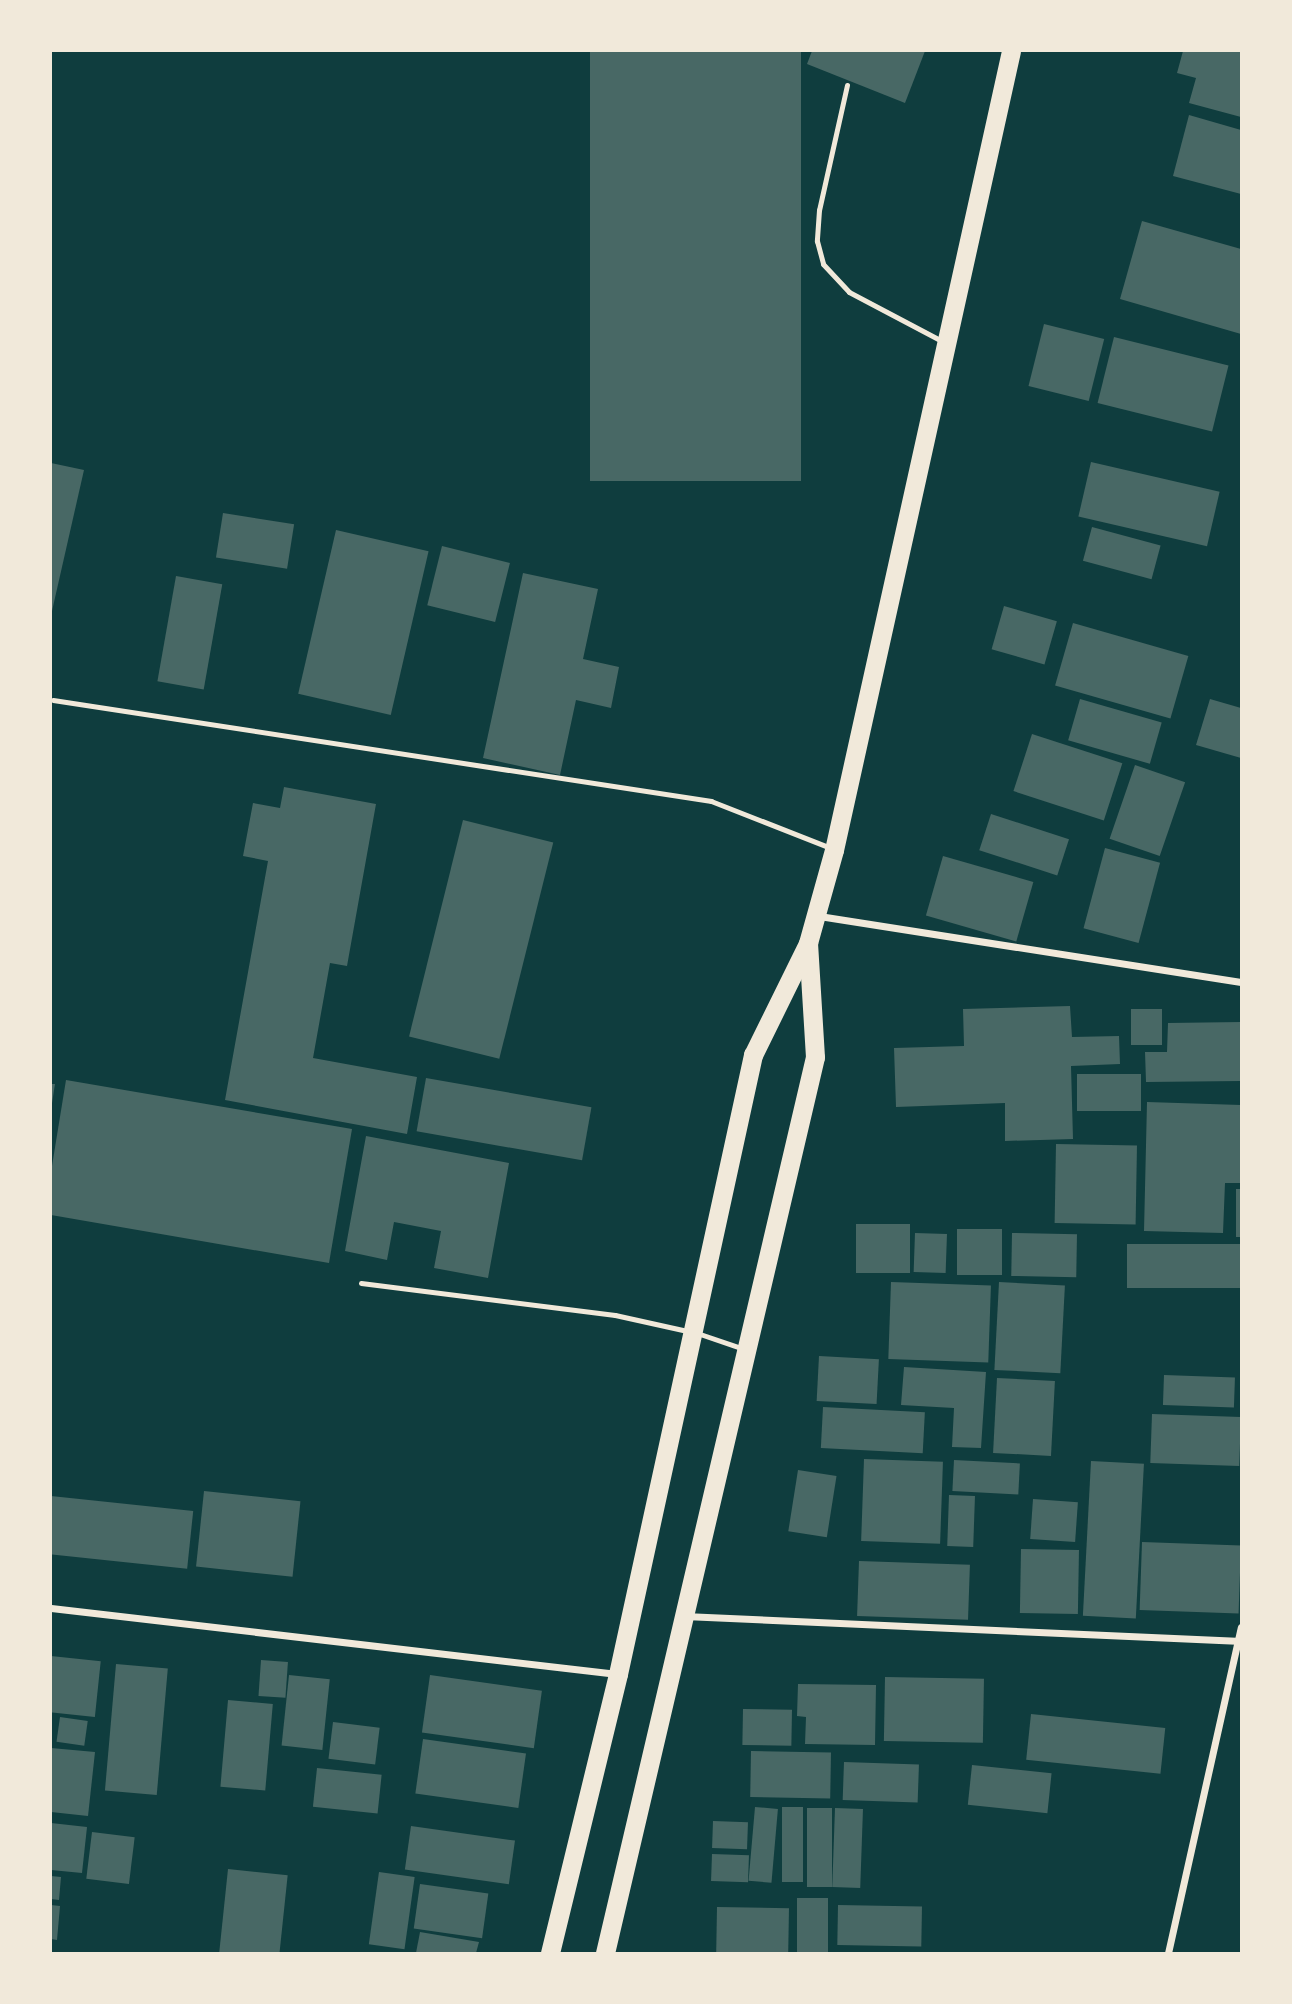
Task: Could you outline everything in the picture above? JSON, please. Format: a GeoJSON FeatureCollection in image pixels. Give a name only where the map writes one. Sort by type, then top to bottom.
{"type":"FeatureCollection","features":[{"type":"Feature","properties":{"kind":"highway"},"geometry":{"type":"LineString","coordinates":[[550,1953],[618,1674],[753,1055],[807,943],[834,850],[949,344],[1011,51]]}},
{"type":"Feature","properties":{"kind":"highway"},"geometry":{"type":"LineString","coordinates":[[605,1953],[815,1057],[807,943]]}},
{"type":"Feature","properties":{"kind":"street"},"geometry":{"type":"LineString","coordinates":[[815,916],[1241,982]]}},
{"type":"Feature","properties":{"kind":"street"},"geometry":{"type":"LineString","coordinates":[[51,1608],[618,1674]]}},
{"type":"Feature","properties":{"kind":"street"},"geometry":{"type":"LineString","coordinates":[[683,1615],[1240,1640]]}},
{"type":"Feature","properties":{"kind":"street"},"geometry":{"type":"LineString","coordinates":[[1168,1953],[1241,1627]]}},
{"type":"Feature","properties":{"kind":"lane"},"geometry":{"type":"LineString","coordinates":[[847,85],[819,211],[817,240],[823,264],[849,292],[949,344]]}},
{"type":"Feature","properties":{"kind":"lane"},"geometry":{"type":"LineString","coordinates":[[52,700],[711,801],[834,850]]}},
{"type":"Feature","properties":{"kind":"lane"},"geometry":{"type":"LineString","coordinates":[[361,1283],[615,1315],[694,1332],[747,1350]]}},
{"type":"Feature","properties":{"kind":"building"},"geometry":{"type":"Polygon","coordinates":[[[590,51],[801,51],[801,481],[590,481],[590,51]]]}},
{"type":"Feature","properties":{"kind":"building"},"geometry":{"type":"Polygon","coordinates":[[[812,51],[925,51],[905,103],[807,64],[812,51]]]}},
{"type":"Feature","properties":{"kind":"building"},"geometry":{"type":"Polygon","coordinates":[[[1183,51],[1241,51],[1241,117],[1189,103],[1196,78],[1177,73],[1183,51]]]}},
{"type":"Feature","properties":{"kind":"building"},"geometry":{"type":"Polygon","coordinates":[[[1189,115],[1241,130],[1241,194],[1173,176],[1189,115]]]}},
{"type":"Feature","properties":{"kind":"building"},"geometry":{"type":"Polygon","coordinates":[[[1142,221],[1241,249],[1241,334],[1120,299],[1142,221]]]}},
{"type":"Feature","properties":{"kind":"building"},"geometry":{"type":"Polygon","coordinates":[[[1044,324],[1104,339],[1089,401],[1029,386],[1044,324]]]}},
{"type":"Feature","properties":{"kind":"building"},"geometry":{"type":"Polygon","coordinates":[[[1114,337],[1228,366],[1212,432],[1098,403],[1114,337]]]}},
{"type":"Feature","properties":{"kind":"building"},"geometry":{"type":"Polygon","coordinates":[[[1091,462],[1220,492],[1207,546],[1078,517],[1091,462]]]}},
{"type":"Feature","properties":{"kind":"building"},"geometry":{"type":"Polygon","coordinates":[[[51,463],[84,470],[52,611],[51,611],[51,463]]]}},
{"type":"Feature","properties":{"kind":"building"},"geometry":{"type":"Polygon","coordinates":[[[223,513],[294,524],[287,569],[216,557],[223,513]]]}},
{"type":"Feature","properties":{"kind":"building"},"geometry":{"type":"Polygon","coordinates":[[[1092,527],[1161,545],[1152,579],[1083,561],[1092,527]]]}},
{"type":"Feature","properties":{"kind":"building"},"geometry":{"type":"Polygon","coordinates":[[[336,530],[429,551],[391,715],[298,694],[336,530]]]}},
{"type":"Feature","properties":{"kind":"building"},"geometry":{"type":"Polygon","coordinates":[[[442,546],[510,563],[495,622],[427,605],[442,546]]]}},
{"type":"Feature","properties":{"kind":"building"},"geometry":{"type":"Polygon","coordinates":[[[523,573],[598,589],[583,659],[619,667],[611,708],[576,700],[560,775],[483,758],[523,573]]]}},
{"type":"Feature","properties":{"kind":"building"},"geometry":{"type":"Polygon","coordinates":[[[176,576],[222,584],[204,690],[157,681],[176,576]]]}},
{"type":"Feature","properties":{"kind":"building"},"geometry":{"type":"Polygon","coordinates":[[[1004,606],[1057,621],[1044,664],[992,649],[1004,606]]]}},
{"type":"Feature","properties":{"kind":"building"},"geometry":{"type":"Polygon","coordinates":[[[1073,623],[1188,656],[1170,719],[1055,685],[1073,623]]]}},
{"type":"Feature","properties":{"kind":"building"},"geometry":{"type":"Polygon","coordinates":[[[1080,699],[1162,722],[1150,764],[1068,740],[1080,699]]]}},
{"type":"Feature","properties":{"kind":"building"},"geometry":{"type":"Polygon","coordinates":[[[1210,699],[1241,708],[1241,758],[1196,745],[1210,699]]]}},
{"type":"Feature","properties":{"kind":"building"},"geometry":{"type":"Polygon","coordinates":[[[1032,734],[1122,763],[1104,820],[1013,791],[1032,734]]]}},
{"type":"Feature","properties":{"kind":"building"},"geometry":{"type":"Polygon","coordinates":[[[1135,765],[1185,782],[1160,856],[1110,839],[1135,765]]]}},
{"type":"Feature","properties":{"kind":"building"},"geometry":{"type":"Polygon","coordinates":[[[284,787],[376,804],[347,966],[330,963],[313,1058],[417,1077],[407,1134],[225,1100],[268,861],[243,856],[253,803],[280,808],[284,787]]]}},
{"type":"Feature","properties":{"kind":"building"},"geometry":{"type":"Polygon","coordinates":[[[991,814],[1069,839],[1057,875],[979,850],[991,814]]]}},
{"type":"Feature","properties":{"kind":"building"},"geometry":{"type":"Polygon","coordinates":[[[463,820],[553,842],[499,1059],[409,1036],[463,820]]]}},
{"type":"Feature","properties":{"kind":"building"},"geometry":{"type":"Polygon","coordinates":[[[1105,848],[1160,863],[1139,943],[1084,928],[1105,848]]]}},
{"type":"Feature","properties":{"kind":"building"},"geometry":{"type":"Polygon","coordinates":[[[943,856],[1033,882],[1016,942],[926,916],[943,856]]]}},
{"type":"Feature","properties":{"kind":"building"},"geometry":{"type":"Polygon","coordinates":[[[1070,1006],[1072,1037],[1119,1036],[1120,1064],[1071,1066],[1073,1139],[1005,1141],[1005,1103],[896,1107],[894,1048],[964,1046],[963,1009],[1070,1006]]]}},
{"type":"Feature","properties":{"kind":"building"},"geometry":{"type":"Polygon","coordinates":[[[1131,1009],[1162,1009],[1162,1045],[1131,1045],[1131,1009]]]}},
{"type":"Feature","properties":{"kind":"building"},"geometry":{"type":"Polygon","coordinates":[[[1241,1022],[1241,1081],[1146,1082],[1145,1052],[1167,1052],[1168,1023],[1241,1022]]]}},
{"type":"Feature","properties":{"kind":"building"},"geometry":{"type":"Polygon","coordinates":[[[1077,1074],[1141,1074],[1141,1111],[1077,1111],[1077,1074]]]}},
{"type":"Feature","properties":{"kind":"building"},"geometry":{"type":"Polygon","coordinates":[[[426,1078],[591,1107],[582,1160],[417,1131],[426,1078]]]}},
{"type":"Feature","properties":{"kind":"building"},"geometry":{"type":"Polygon","coordinates":[[[66,1080],[352,1129],[329,1263],[51,1215],[51,1172],[66,1080]]]}},
{"type":"Feature","properties":{"kind":"building"},"geometry":{"type":"Polygon","coordinates":[[[51,1084],[55,1084],[52,1103],[51,1103],[51,1084]]]}},
{"type":"Feature","properties":{"kind":"building"},"geometry":{"type":"Polygon","coordinates":[[[1147,1102],[1241,1105],[1241,1183],[1225,1183],[1223,1233],[1144,1231],[1147,1102]]]}},
{"type":"Feature","properties":{"kind":"building"},"geometry":{"type":"Polygon","coordinates":[[[366,1136],[509,1163],[488,1278],[434,1268],[441,1231],[394,1222],[387,1260],[345,1251],[366,1136]]]}},
{"type":"Feature","properties":{"kind":"building"},"geometry":{"type":"Polygon","coordinates":[[[1056,1144],[1137,1145],[1136,1224],[1055,1223],[1056,1144]]]}},
{"type":"Feature","properties":{"kind":"building"},"geometry":{"type":"Polygon","coordinates":[[[1236,1189],[1241,1189],[1241,1237],[1236,1237],[1236,1189]]]}},
{"type":"Feature","properties":{"kind":"building"},"geometry":{"type":"Polygon","coordinates":[[[856,1224],[910,1224],[910,1273],[856,1273],[856,1224]]]}},
{"type":"Feature","properties":{"kind":"building"},"geometry":{"type":"Polygon","coordinates":[[[957,1229],[1002,1229],[1002,1275],[957,1275],[957,1229]]]}},
{"type":"Feature","properties":{"kind":"building"},"geometry":{"type":"Polygon","coordinates":[[[915,1233],[947,1234],[946,1273],[914,1272],[915,1233]]]}},
{"type":"Feature","properties":{"kind":"building"},"geometry":{"type":"Polygon","coordinates":[[[1012,1233],[1077,1234],[1076,1277],[1011,1276],[1012,1233]]]}},
{"type":"Feature","properties":{"kind":"building"},"geometry":{"type":"Polygon","coordinates":[[[1127,1244],[1241,1244],[1241,1288],[1127,1288],[1127,1244]]]}},
{"type":"Feature","properties":{"kind":"building"},"geometry":{"type":"Polygon","coordinates":[[[891,1282],[991,1285],[988,1362],[888,1359],[891,1282]]]}},
{"type":"Feature","properties":{"kind":"building"},"geometry":{"type":"Polygon","coordinates":[[[999,1282],[1065,1285],[1060,1373],[994,1370],[999,1282]]]}},
{"type":"Feature","properties":{"kind":"building"},"geometry":{"type":"Polygon","coordinates":[[[819,1356],[879,1359],[877,1404],[817,1401],[819,1356]]]}},
{"type":"Feature","properties":{"kind":"building"},"geometry":{"type":"Polygon","coordinates":[[[904,1367],[986,1372],[981,1448],[952,1447],[954,1408],[901,1405],[904,1367]]]}},
{"type":"Feature","properties":{"kind":"building"},"geometry":{"type":"Polygon","coordinates":[[[1164,1375],[1235,1377],[1234,1407],[1163,1405],[1164,1375]]]}},
{"type":"Feature","properties":{"kind":"building"},"geometry":{"type":"Polygon","coordinates":[[[997,1378],[1055,1381],[1051,1456],[993,1453],[997,1378]]]}},
{"type":"Feature","properties":{"kind":"building"},"geometry":{"type":"Polygon","coordinates":[[[823,1407],[925,1412],[923,1453],[821,1448],[823,1407]]]}},
{"type":"Feature","properties":{"kind":"building"},"geometry":{"type":"Polygon","coordinates":[[[1152,1414],[1241,1417],[1239,1466],[1150,1463],[1152,1414]]]}},
{"type":"Feature","properties":{"kind":"building"},"geometry":{"type":"Polygon","coordinates":[[[864,1459],[943,1462],[940,1544],[861,1541],[864,1459]]]}},
{"type":"Feature","properties":{"kind":"building"},"geometry":{"type":"Polygon","coordinates":[[[954,1460],[1020,1463],[1018,1494],[952,1491],[954,1460]]]}},
{"type":"Feature","properties":{"kind":"building"},"geometry":{"type":"Polygon","coordinates":[[[1091,1461],[1144,1464],[1136,1619],[1083,1616],[1091,1461]]]}},
{"type":"Feature","properties":{"kind":"building"},"geometry":{"type":"Polygon","coordinates":[[[798,1470],[837,1476],[827,1537],[788,1531],[798,1470]]]}},
{"type":"Feature","properties":{"kind":"building"},"geometry":{"type":"Polygon","coordinates":[[[204,1491],[300,1501],[293,1577],[196,1567],[204,1491]]]}},
{"type":"Feature","properties":{"kind":"building"},"geometry":{"type":"Polygon","coordinates":[[[949,1495],[975,1496],[973,1547],[947,1546],[949,1495]]]}},
{"type":"Feature","properties":{"kind":"building"},"geometry":{"type":"Polygon","coordinates":[[[51,1496],[193,1511],[187,1569],[51,1554],[51,1496]]]}},
{"type":"Feature","properties":{"kind":"building"},"geometry":{"type":"Polygon","coordinates":[[[1033,1499],[1078,1502],[1075,1542],[1030,1539],[1033,1499]]]}},
{"type":"Feature","properties":{"kind":"building"},"geometry":{"type":"Polygon","coordinates":[[[1142,1542],[1241,1545],[1239,1613],[1140,1610],[1142,1542]]]}},
{"type":"Feature","properties":{"kind":"building"},"geometry":{"type":"Polygon","coordinates":[[[1021,1549],[1079,1550],[1078,1614],[1020,1613],[1021,1549]]]}},
{"type":"Feature","properties":{"kind":"building"},"geometry":{"type":"Polygon","coordinates":[[[859,1561],[970,1565],[968,1620],[857,1616],[859,1561]]]}},
{"type":"Feature","properties":{"kind":"building"},"geometry":{"type":"Polygon","coordinates":[[[51,1656],[101,1661],[95,1717],[51,1712],[51,1656]]]}},
{"type":"Feature","properties":{"kind":"building"},"geometry":{"type":"Polygon","coordinates":[[[261,1660],[288,1662],[285,1698],[258,1696],[261,1660]]]}},
{"type":"Feature","properties":{"kind":"building"},"geometry":{"type":"Polygon","coordinates":[[[116,1664],[168,1669],[157,1795],[105,1791],[116,1664]]]}},
{"type":"Feature","properties":{"kind":"building"},"geometry":{"type":"Polygon","coordinates":[[[289,1675],[330,1679],[322,1750],[282,1746],[289,1675]]]}},
{"type":"Feature","properties":{"kind":"building"},"geometry":{"type":"Polygon","coordinates":[[[430,1675],[542,1691],[534,1748],[422,1732],[430,1675]]]}},
{"type":"Feature","properties":{"kind":"building"},"geometry":{"type":"Polygon","coordinates":[[[885,1677],[984,1679],[983,1743],[884,1741],[885,1677]]]}},
{"type":"Feature","properties":{"kind":"building"},"geometry":{"type":"Polygon","coordinates":[[[798,1684],[876,1685],[875,1745],[805,1744],[806,1717],[797,1716],[798,1684]]]}},
{"type":"Feature","properties":{"kind":"building"},"geometry":{"type":"Polygon","coordinates":[[[228,1700],[273,1704],[265,1791],[220,1787],[228,1700]]]}},
{"type":"Feature","properties":{"kind":"building"},"geometry":{"type":"Polygon","coordinates":[[[743,1709],[792,1710],[791,1746],[742,1745],[743,1709]]]}},
{"type":"Feature","properties":{"kind":"building"},"geometry":{"type":"Polygon","coordinates":[[[1031,1714],[1165,1728],[1160,1774],[1026,1760],[1031,1714]]]}},
{"type":"Feature","properties":{"kind":"building"},"geometry":{"type":"Polygon","coordinates":[[[60,1717],[88,1721],[84,1746],[57,1742],[60,1717]]]}},
{"type":"Feature","properties":{"kind":"building"},"geometry":{"type":"Polygon","coordinates":[[[333,1722],[380,1728],[375,1764],[328,1759],[333,1722]]]}},
{"type":"Feature","properties":{"kind":"building"},"geometry":{"type":"Polygon","coordinates":[[[423,1739],[526,1753],[518,1808],[415,1793],[423,1739]]]}},
{"type":"Feature","properties":{"kind":"building"},"geometry":{"type":"Polygon","coordinates":[[[51,1748],[95,1752],[88,1816],[51,1812],[51,1748]]]}},
{"type":"Feature","properties":{"kind":"building"},"geometry":{"type":"Polygon","coordinates":[[[751,1751],[831,1752],[830,1798],[750,1797],[751,1751]]]}},
{"type":"Feature","properties":{"kind":"building"},"geometry":{"type":"Polygon","coordinates":[[[844,1762],[919,1765],[918,1803],[843,1800],[844,1762]]]}},
{"type":"Feature","properties":{"kind":"building"},"geometry":{"type":"Polygon","coordinates":[[[972,1765],[1052,1773],[1047,1813],[968,1805],[972,1765]]]}},
{"type":"Feature","properties":{"kind":"building"},"geometry":{"type":"Polygon","coordinates":[[[317,1768],[382,1775],[378,1814],[313,1807],[317,1768]]]}},
{"type":"Feature","properties":{"kind":"building"},"geometry":{"type":"Polygon","coordinates":[[[755,1807],[778,1809],[771,1883],[749,1881],[755,1807]]]}},
{"type":"Feature","properties":{"kind":"building"},"geometry":{"type":"Polygon","coordinates":[[[782,1807],[803,1807],[803,1882],[782,1882],[782,1807]]]}},
{"type":"Feature","properties":{"kind":"building"},"geometry":{"type":"Polygon","coordinates":[[[807,1808],[832,1808],[832,1887],[807,1887],[807,1808]]]}},
{"type":"Feature","properties":{"kind":"building"},"geometry":{"type":"Polygon","coordinates":[[[835,1808],[863,1809],[860,1888],[832,1887],[835,1808]]]}},
{"type":"Feature","properties":{"kind":"building"},"geometry":{"type":"Polygon","coordinates":[[[713,1821],[748,1822],[747,1849],[712,1848],[713,1821]]]}},
{"type":"Feature","properties":{"kind":"building"},"geometry":{"type":"Polygon","coordinates":[[[51,1823],[87,1827],[82,1873],[51,1870],[51,1823]]]}},
{"type":"Feature","properties":{"kind":"building"},"geometry":{"type":"Polygon","coordinates":[[[411,1826],[515,1841],[509,1884],[405,1870],[411,1826]]]}},
{"type":"Feature","properties":{"kind":"building"},"geometry":{"type":"Polygon","coordinates":[[[92,1832],[135,1837],[129,1884],[86,1879],[92,1832]]]}},
{"type":"Feature","properties":{"kind":"building"},"geometry":{"type":"Polygon","coordinates":[[[712,1854],[749,1855],[748,1882],[711,1881],[712,1854]]]}},
{"type":"Feature","properties":{"kind":"building"},"geometry":{"type":"Polygon","coordinates":[[[228,1869],[288,1875],[280,1953],[219,1953],[228,1869]]]}},
{"type":"Feature","properties":{"kind":"building"},"geometry":{"type":"Polygon","coordinates":[[[379,1872],[415,1877],[404,1949],[369,1944],[379,1872]]]}},
{"type":"Feature","properties":{"kind":"building"},"geometry":{"type":"Polygon","coordinates":[[[51,1876],[61,1877],[59,1900],[51,1899],[51,1876]]]}},
{"type":"Feature","properties":{"kind":"building"},"geometry":{"type":"Polygon","coordinates":[[[420,1884],[488,1894],[482,1938],[414,1929],[420,1884]]]}},
{"type":"Feature","properties":{"kind":"building"},"geometry":{"type":"Polygon","coordinates":[[[797,1898],[828,1898],[828,1953],[797,1953],[797,1898]]]}},
{"type":"Feature","properties":{"kind":"building"},"geometry":{"type":"Polygon","coordinates":[[[51,1905],[60,1906],[57,1940],[51,1939],[51,1905]]]}},
{"type":"Feature","properties":{"kind":"building"},"geometry":{"type":"Polygon","coordinates":[[[838,1905],[922,1906],[921,1946],[837,1945],[838,1905]]]}},
{"type":"Feature","properties":{"kind":"building"},"geometry":{"type":"Polygon","coordinates":[[[717,1907],[789,1908],[788,1953],[716,1953],[717,1907]]]}},
{"type":"Feature","properties":{"kind":"building"},"geometry":{"type":"Polygon","coordinates":[[[420,1932],[479,1942],[476,1953],[416,1953],[420,1932]]]}}]}
